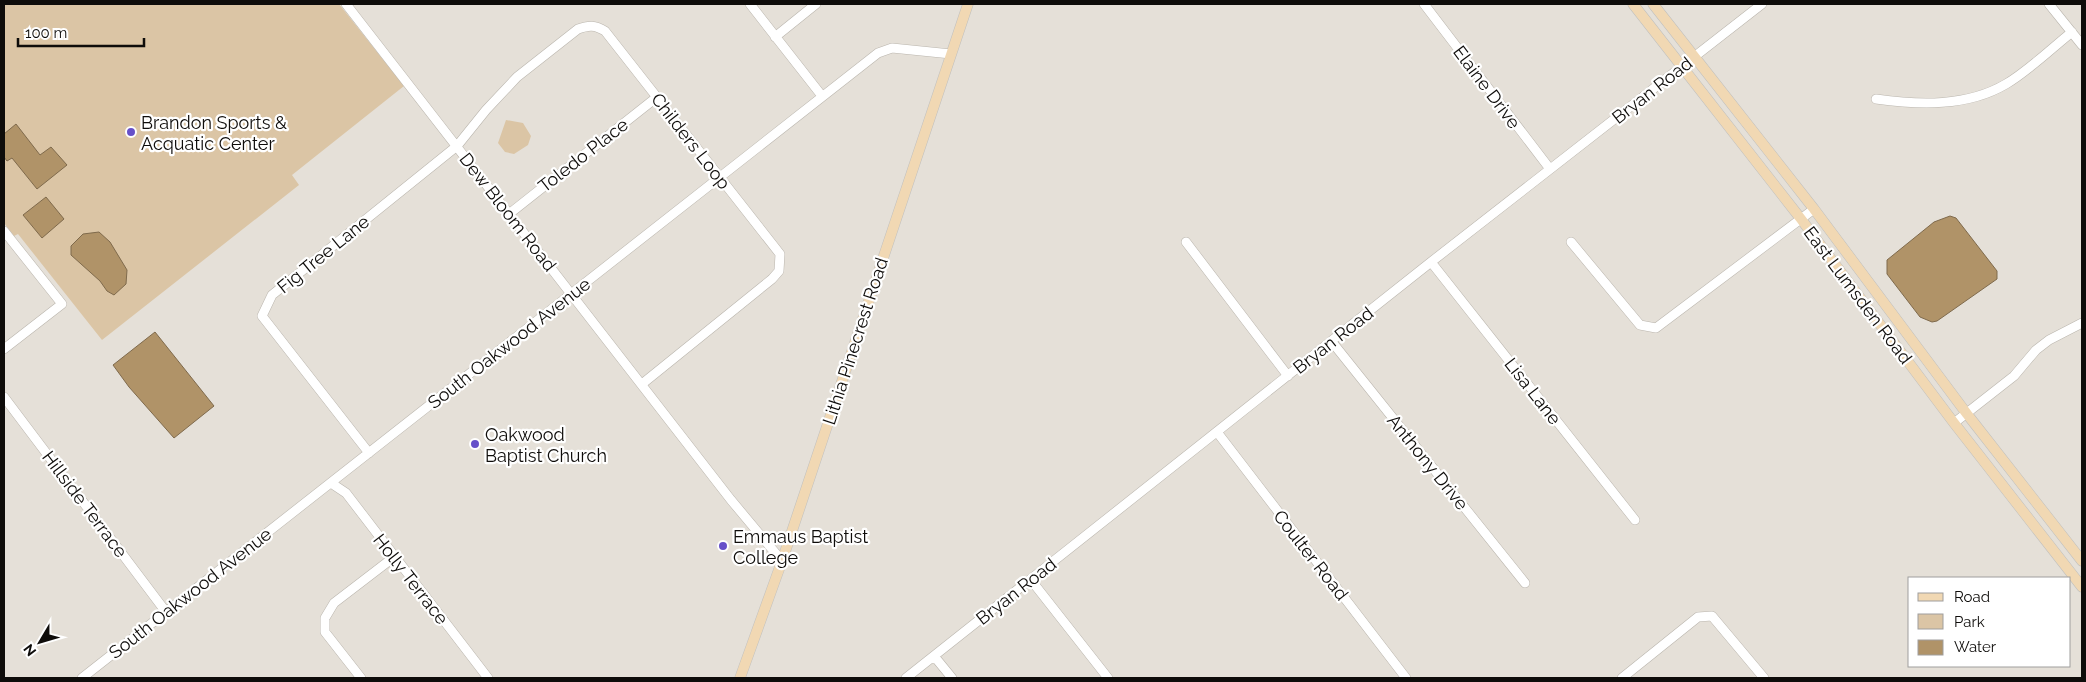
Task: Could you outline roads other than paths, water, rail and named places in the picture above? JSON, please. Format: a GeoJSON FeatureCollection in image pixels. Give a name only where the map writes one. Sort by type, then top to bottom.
{"type":"FeatureCollection","features":[{"type":"Feature","properties":{"kind":"main road","name":"Lithia Pinecrest Road"},"geometry":{"type":"LineString","coordinates":[[740,678],[782,561],[968,4]]}},
{"type":"Feature","properties":{"kind":"main road","name":"East Lumsden Road"},"geometry":{"type":"LineString","coordinates":[[1633,4],[1801,219],[1954,423],[2082,587]]}},
{"type":"Feature","properties":{"kind":"main road","name":"East Lumsden Road"},"geometry":{"type":"LineString","coordinates":[[1653,4],[1814,209],[1967,414],[2082,561]]}},
{"type":"Feature","properties":{"kind":"street","name":"Dew Bloom Road"},"geometry":{"type":"LineString","coordinates":[[346,4],[731,500],[782,561]]}},
{"type":"Feature","properties":{"kind":"street"},"geometry":{"type":"LineString","coordinates":[[750,4],[822,96]]}},
{"type":"Feature","properties":{"kind":"street"},"geometry":{"type":"LineString","coordinates":[[775,36],[816,4]]}},
{"type":"Feature","properties":{"kind":"street","name":"Elaine Drive"},"geometry":{"type":"LineString","coordinates":[[1424,4],[1550,169]]}},
{"type":"Feature","properties":{"kind":"street","name":"Bryan Road"},"geometry":{"type":"LineString","coordinates":[[906,678],[1431,262],[1762,4]]}},
{"type":"Feature","properties":{"kind":"street"},"geometry":{"type":"LineString","coordinates":[[2049,4],[2082,45]]}},
{"type":"Feature","properties":{"kind":"street","name":"Childers Loop"},"geometry":{"type":"LineString","coordinates":[[457,146],[486,110],[517,77],[578,28],[596,26],[605,30],[780,254],[779,271],[772,279],[642,384]]}},
{"type":"Feature","properties":{"kind":"street"},"geometry":{"type":"LineString","coordinates":[[1876,99],[1905,103],[1954,102],[1977,97],[2006,84],[2072,32]]}},
{"type":"Feature","properties":{"kind":"street","name":"South Oakwood Avenue"},"geometry":{"type":"LineString","coordinates":[[87,677],[166,612],[878,53],[892,48],[951,54]]}},
{"type":"Feature","properties":{"kind":"street","name":"Toledo Place"},"geometry":{"type":"LineString","coordinates":[[509,214],[657,97]]}},
{"type":"Feature","properties":{"kind":"street","name":"Fig Tree Lane"},"geometry":{"type":"LineString","coordinates":[[368,453],[262,316],[272,295],[457,146]]}},
{"type":"Feature","properties":{"kind":"street"},"geometry":{"type":"LineString","coordinates":[[1572,242],[1640,325],[1656,328],[1814,209]]}},
{"type":"Feature","properties":{"kind":"street"},"geometry":{"type":"LineString","coordinates":[[4,231],[62,304],[4,349]]}},
{"type":"Feature","properties":{"kind":"street"},"geometry":{"type":"LineString","coordinates":[[1186,242],[1288,376]]}},
{"type":"Feature","properties":{"kind":"street","name":"Lisa Lane"},"geometry":{"type":"LineString","coordinates":[[1431,262],[1635,520]]}},
{"type":"Feature","properties":{"kind":"street"},"geometry":{"type":"LineString","coordinates":[[1954,423],[2014,376],[2036,350],[2049,340],[2082,323]]}},
{"type":"Feature","properties":{"kind":"street","name":"Anthony Drive"},"geometry":{"type":"LineString","coordinates":[[1332,342],[1525,583]]}},
{"type":"Feature","properties":{"kind":"street","name":"Hillside Terrace"},"geometry":{"type":"LineString","coordinates":[[4,397],[166,612]]}},
{"type":"Feature","properties":{"kind":"street","name":"Coulter Road"},"geometry":{"type":"LineString","coordinates":[[1216,432],[1406,678]]}},
{"type":"Feature","properties":{"kind":"street","name":"Holly Terrace"},"geometry":{"type":"LineString","coordinates":[[331,483],[346,493],[488,678]]}},
{"type":"Feature","properties":{"kind":"street"},"geometry":{"type":"LineString","coordinates":[[361,678],[325,632],[325,618],[334,603],[394,557]]}},
{"type":"Feature","properties":{"kind":"street"},"geometry":{"type":"LineString","coordinates":[[1031,580],[1108,678]]}},
{"type":"Feature","properties":{"kind":"street"},"geometry":{"type":"LineString","coordinates":[[1622,678],[1698,617],[1712,616],[1764,678]]}},
{"type":"Feature","properties":{"kind":"street"},"geometry":{"type":"LineString","coordinates":[[934,656],[952,678]]}},
{"type":"Feature","properties":{"kind":"water"},"geometry":{"type":"Polygon","coordinates":[[[16,124],[40,155],[51,147],[67,165],[37,189],[12,158],[7,161],[4,157],[4,134],[16,124]]]}},
{"type":"Feature","properties":{"kind":"water"},"geometry":{"type":"Polygon","coordinates":[[[46,197],[64,219],[42,238],[23,215],[46,197]]]}},
{"type":"Feature","properties":{"kind":"water"},"geometry":{"type":"Polygon","coordinates":[[[1950,216],[1956,218],[1997,271],[1997,279],[1937,321],[1932,322],[1920,317],[1887,274],[1887,260],[1934,222],[1950,216]]]}},
{"type":"Feature","properties":{"kind":"water"},"geometry":{"type":"Polygon","coordinates":[[[99,232],[110,242],[127,270],[126,284],[114,295],[107,291],[100,281],[71,255],[71,246],[83,234],[99,232]]]}},
{"type":"Feature","properties":{"kind":"water"},"geometry":{"type":"Polygon","coordinates":[[[155,332],[214,406],[174,438],[129,387],[113,365],[155,332]]]}},
{"type":"Feature","properties":{"kind":"place","name":"Brandon Sports & Acquatic Center"},"geometry":{"type":"Point","coordinates":[131,132]}},
{"type":"Feature","properties":{"kind":"place","name":"Oakwood Baptist Church"},"geometry":{"type":"Point","coordinates":[475,444]}},
{"type":"Feature","properties":{"kind":"place","name":"Emmaus Baptist College"},"geometry":{"type":"Point","coordinates":[723,546]}}]}
